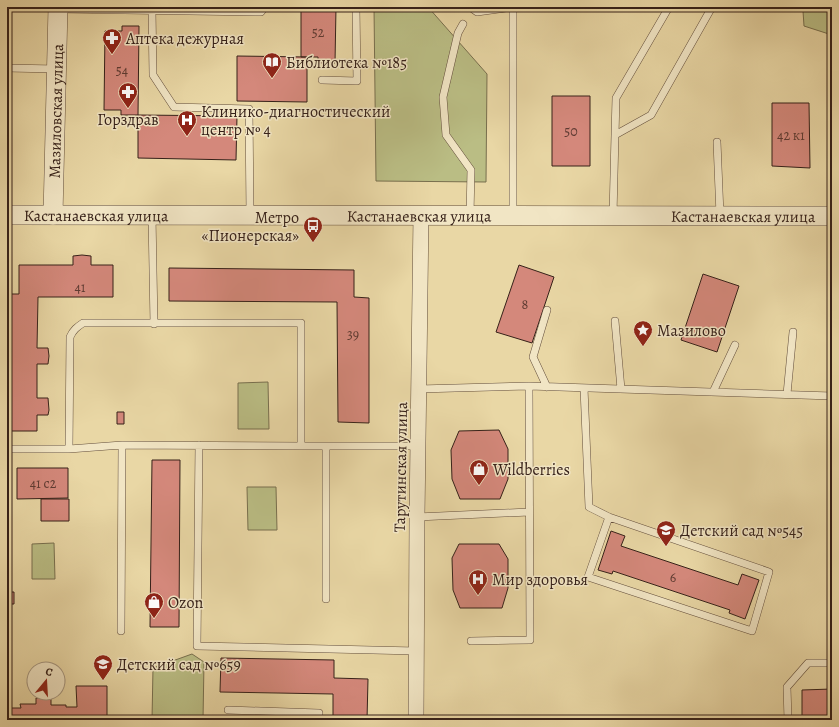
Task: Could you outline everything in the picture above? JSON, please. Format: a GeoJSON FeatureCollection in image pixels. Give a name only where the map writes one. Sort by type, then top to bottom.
{"type":"FeatureCollection","features":[{"type":"Feature","properties":{"kind":"street","name":"Мазиловская улица"},"geometry":{"type":"LineString","coordinates":[[53,215],[58,8]]}},
{"type":"Feature","properties":{"kind":"street","name":"Кастанаевская улица"},"geometry":{"type":"LineString","coordinates":[[7,215],[832,216]]}},
{"type":"Feature","properties":{"kind":"street","name":"Тарутинская улица"},"geometry":{"type":"LineString","coordinates":[[416,720],[417,517],[422,215]]}},
{"type":"Feature","properties":{"kind":"lane"},"geometry":{"type":"LineString","coordinates":[[58,8],[261,12],[265,7]]}},
{"type":"Feature","properties":{"kind":"lane"},"geometry":{"type":"LineString","coordinates":[[322,80],[357,81],[356,7]]}},
{"type":"Feature","properties":{"kind":"lane"},"geometry":{"type":"LineString","coordinates":[[470,7],[477,12],[514,7],[512,215]]}},
{"type":"Feature","properties":{"kind":"lane"},"geometry":{"type":"LineString","coordinates":[[614,216],[616,98],[668,7]]}},
{"type":"Feature","properties":{"kind":"lane"},"geometry":{"type":"LineString","coordinates":[[615,135],[651,115],[675,75],[712,7]]}},
{"type":"Feature","properties":{"kind":"lane"},"geometry":{"type":"LineString","coordinates":[[152,10],[153,75],[174,107],[249,109],[250,215]]}},
{"type":"Feature","properties":{"kind":"lane"},"geometry":{"type":"LineString","coordinates":[[463,24],[458,33],[443,97],[446,135],[471,170],[470,215]]}},
{"type":"Feature","properties":{"kind":"lane"},"geometry":{"type":"LineString","coordinates":[[7,68],[56,69]]}},
{"type":"Feature","properties":{"kind":"lane"},"geometry":{"type":"LineString","coordinates":[[717,142],[720,216]]}},
{"type":"Feature","properties":{"kind":"lane"},"geometry":{"type":"LineString","coordinates":[[152,215],[154,324]]}},
{"type":"Feature","properties":{"kind":"lane"},"geometry":{"type":"LineString","coordinates":[[547,310],[533,356],[548,387]]}},
{"type":"Feature","properties":{"kind":"lane"},"geometry":{"type":"LineString","coordinates":[[615,321],[621,389]]}},
{"type":"Feature","properties":{"kind":"lane"},"geometry":{"type":"LineString","coordinates":[[69,449],[70,337],[77,326],[84,323],[301,323],[301,446]]}},
{"type":"Feature","properties":{"kind":"lane"},"geometry":{"type":"LineString","coordinates":[[788,394],[793,332]]}},
{"type":"Feature","properties":{"kind":"lane"},"geometry":{"type":"LineString","coordinates":[[713,392],[735,345]]}},
{"type":"Feature","properties":{"kind":"lane"},"geometry":{"type":"LineString","coordinates":[[419,388],[529,386],[832,396]]}},
{"type":"Feature","properties":{"kind":"lane"},"geometry":{"type":"LineString","coordinates":[[471,641],[530,640],[529,386]]}},
{"type":"Feature","properties":{"kind":"lane"},"geometry":{"type":"LineString","coordinates":[[584,388],[589,507],[609,517],[769,572],[752,631],[588,577],[609,517]]}},
{"type":"Feature","properties":{"kind":"lane"},"geometry":{"type":"LineString","coordinates":[[121,631],[122,445]]}},
{"type":"Feature","properties":{"kind":"lane"},"geometry":{"type":"LineString","coordinates":[[7,449],[69,449],[122,445],[418,446]]}},
{"type":"Feature","properties":{"kind":"lane"},"geometry":{"type":"LineString","coordinates":[[199,446],[197,646],[416,651]]}},
{"type":"Feature","properties":{"kind":"lane"},"geometry":{"type":"LineString","coordinates":[[326,446],[326,599]]}},
{"type":"Feature","properties":{"kind":"lane"},"geometry":{"type":"LineString","coordinates":[[417,517],[529,512]]}},
{"type":"Feature","properties":{"kind":"lane"},"geometry":{"type":"LineString","coordinates":[[788,720],[787,687],[808,663],[832,663]]}},
{"type":"Feature","properties":{"kind":"lane"},"geometry":{"type":"LineString","coordinates":[[228,710],[319,713],[319,720]]}},
{"type":"Feature","properties":{"kind":"green space"},"geometry":{"type":"Polygon","coordinates":[[[374,7],[428,7],[487,74],[486,182],[376,181],[374,7]]]}},
{"type":"Feature","properties":{"kind":"green space"},"geometry":{"type":"Polygon","coordinates":[[[832,10],[832,35],[804,26],[803,11],[832,10]]]}},
{"type":"Feature","properties":{"kind":"green space"},"geometry":{"type":"Polygon","coordinates":[[[268,382],[269,429],[238,429],[238,383],[268,382]]]}},
{"type":"Feature","properties":{"kind":"green space"},"geometry":{"type":"Polygon","coordinates":[[[247,487],[276,487],[277,530],[248,530],[247,487]]]}},
{"type":"Feature","properties":{"kind":"green space"},"geometry":{"type":"Polygon","coordinates":[[[54,543],[55,579],[32,579],[32,544],[54,543]]]}},
{"type":"Feature","properties":{"kind":"green space"},"geometry":{"type":"Polygon","coordinates":[[[192,654],[204,662],[203,720],[152,720],[153,668],[192,654]]]}},
{"type":"Feature","properties":{"kind":"building"},"geometry":{"type":"Polygon","coordinates":[[[301,7],[336,7],[335,63],[318,63],[318,57],[301,57],[301,7]]]}},
{"type":"Feature","properties":{"kind":"building"},"geometry":{"type":"Polygon","coordinates":[[[122,26],[139,26],[138,115],[121,115],[121,110],[104,110],[105,31],[122,31],[122,26]]]}},
{"type":"Feature","properties":{"kind":"building","name":"Библиотека №185"},"geometry":{"type":"Polygon","coordinates":[[[237,56],[307,57],[307,102],[237,101],[237,56]]]}},
{"type":"Feature","properties":{"kind":"building"},"geometry":{"type":"Polygon","coordinates":[[[552,96],[590,96],[590,166],[552,166],[552,96]]]}},
{"type":"Feature","properties":{"kind":"building"},"geometry":{"type":"Polygon","coordinates":[[[772,103],[809,103],[810,168],[772,166],[772,103]]]}},
{"type":"Feature","properties":{"kind":"building","name":"Клинико-диагностический центр № 4"},"geometry":{"type":"Polygon","coordinates":[[[138,115],[237,116],[236,160],[138,158],[138,115]]]}},
{"type":"Feature","properties":{"kind":"building"},"geometry":{"type":"Polygon","coordinates":[[[73,256],[91,256],[91,265],[113,265],[113,297],[38,297],[37,348],[48,348],[49,356],[48,364],[37,364],[37,398],[48,398],[48,415],[37,415],[37,431],[7,431],[7,294],[19,294],[19,265],[73,265],[73,256]]]}},
{"type":"Feature","properties":{"kind":"building"},"geometry":{"type":"Polygon","coordinates":[[[519,265],[554,277],[532,343],[496,332],[519,265]]]}},
{"type":"Feature","properties":{"kind":"building"},"geometry":{"type":"Polygon","coordinates":[[[169,268],[354,270],[354,297],[369,298],[369,423],[338,422],[337,302],[169,301],[169,268]]]}},
{"type":"Feature","properties":{"kind":"building"},"geometry":{"type":"Polygon","coordinates":[[[703,274],[739,286],[717,352],[681,340],[703,274]]]}},
{"type":"Feature","properties":{"kind":"building"},"geometry":{"type":"Polygon","coordinates":[[[117,412],[124,412],[124,424],[117,424],[117,412]]]}},
{"type":"Feature","properties":{"kind":"building"},"geometry":{"type":"Polygon","coordinates":[[[499,430],[508,449],[508,479],[500,499],[460,499],[452,479],[451,450],[459,431],[499,430]]]}},
{"type":"Feature","properties":{"kind":"building"},"geometry":{"type":"Polygon","coordinates":[[[152,460],[180,460],[179,627],[150,627],[152,460]]]}},
{"type":"Feature","properties":{"kind":"building"},"geometry":{"type":"Polygon","coordinates":[[[17,468],[68,468],[68,498],[17,499],[17,468]]]}},
{"type":"Feature","properties":{"kind":"building"},"geometry":{"type":"Polygon","coordinates":[[[41,499],[69,499],[69,521],[41,521],[41,499]]]}},
{"type":"Feature","properties":{"kind":"building"},"geometry":{"type":"Polygon","coordinates":[[[611,531],[625,536],[621,546],[738,585],[742,574],[759,580],[745,619],[729,613],[730,610],[613,571],[612,574],[598,570],[611,531]]]}},
{"type":"Feature","properties":{"kind":"building"},"geometry":{"type":"Polygon","coordinates":[[[459,544],[499,544],[508,559],[508,588],[502,608],[460,608],[453,590],[452,558],[459,544]]]}},
{"type":"Feature","properties":{"kind":"building"},"geometry":{"type":"Polygon","coordinates":[[[7,592],[14,592],[14,604],[7,604],[7,592]]]}},
{"type":"Feature","properties":{"kind":"building"},"geometry":{"type":"Polygon","coordinates":[[[221,658],[334,660],[334,678],[368,679],[367,720],[333,720],[333,694],[220,692],[221,658]]]}},
{"type":"Feature","properties":{"kind":"building"},"geometry":{"type":"Polygon","coordinates":[[[76,686],[107,686],[107,720],[7,720],[7,688],[11,688],[11,708],[21,708],[20,704],[36,704],[36,701],[51,701],[51,705],[77,707],[76,686]]]}},
{"type":"Feature","properties":{"kind":"building"},"geometry":{"type":"Polygon","coordinates":[[[832,689],[832,718],[802,718],[802,690],[832,689]]]}},
{"type":"Feature","properties":{"kind":"place","name":"Аптека дежурная"},"geometry":{"type":"Point","coordinates":[112,55]}},
{"type":"Feature","properties":{"kind":"place","name":"Библиотека №185"},"geometry":{"type":"Point","coordinates":[272,79]}},
{"type":"Feature","properties":{"kind":"place","name":"Горздрав"},"geometry":{"type":"Point","coordinates":[128,109]}},
{"type":"Feature","properties":{"kind":"place","name":"Клинико-диагностический центр № 4"},"geometry":{"type":"Point","coordinates":[187,137]}},
{"type":"Feature","properties":{"kind":"place","name":"Метро «Пионерская»"},"geometry":{"type":"Point","coordinates":[313,243]}},
{"type":"Feature","properties":{"kind":"place","name":"Мазилово"},"geometry":{"type":"Point","coordinates":[643,347]}},
{"type":"Feature","properties":{"kind":"place","name":"Wildberries"},"geometry":{"type":"Point","coordinates":[479,486]}},
{"type":"Feature","properties":{"kind":"place","name":"Детский сад №545"},"geometry":{"type":"Point","coordinates":[666,547]}},
{"type":"Feature","properties":{"kind":"place","name":"Мир здоровья"},"geometry":{"type":"Point","coordinates":[478,596]}},
{"type":"Feature","properties":{"kind":"place","name":"Ozon"},"geometry":{"type":"Point","coordinates":[154,619]}},
{"type":"Feature","properties":{"kind":"place","name":"Детский сад №659"},"geometry":{"type":"Point","coordinates":[103,681]}}]}
